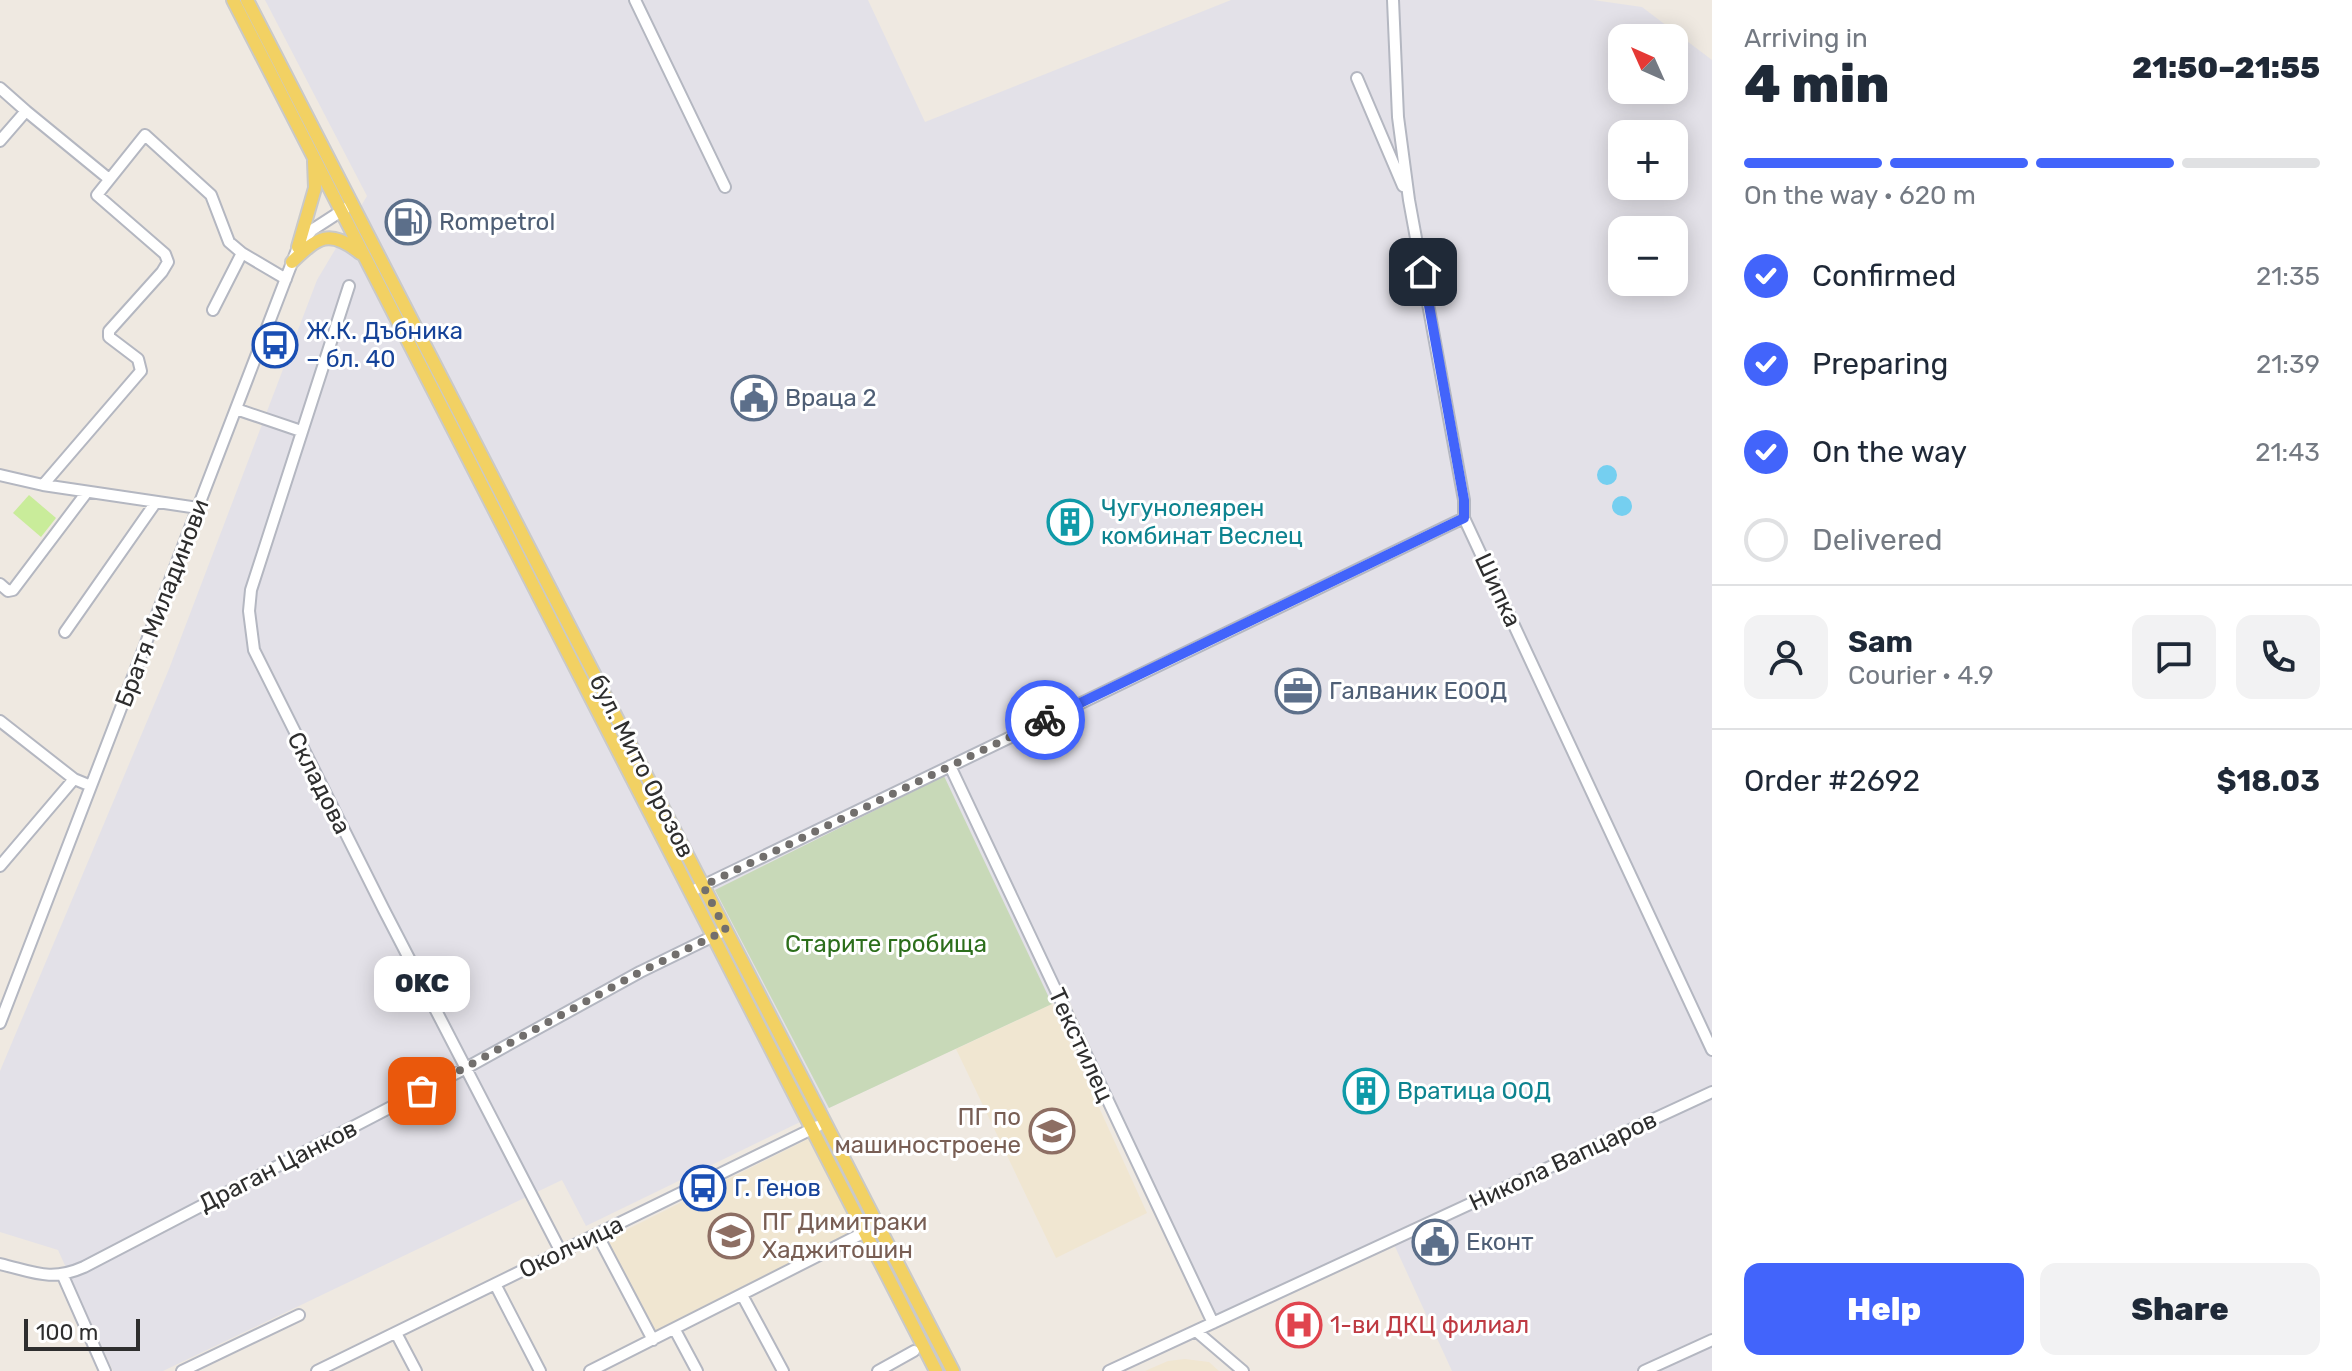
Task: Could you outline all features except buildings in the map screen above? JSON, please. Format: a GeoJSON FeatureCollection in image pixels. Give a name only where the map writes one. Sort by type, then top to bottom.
{"type":"FeatureCollection","features":[{"type":"Feature","properties":{"kind":"main road"},"geometry":{"type":"LineString","coordinates":[[233,0],[314,158],[347,208]]}},
{"type":"Feature","properties":{"kind":"main road"},"geometry":{"type":"LineString","coordinates":[[247,0],[347,208]]}},
{"type":"Feature","properties":{"kind":"main road"},"geometry":{"type":"LineString","coordinates":[[298,247],[315,188],[314,158]]}},
{"type":"Feature","properties":{"kind":"main road","name":"бул. Мито Орозов"},"geometry":{"type":"LineString","coordinates":[[347,208],[366,257],[936,1371]]}},
{"type":"Feature","properties":{"kind":"main road","name":"бул. Мито Орозов"},"geometry":{"type":"LineString","coordinates":[[347,208],[726,930],[953,1371]]}},
{"type":"Feature","properties":{"kind":"main road"},"geometry":{"type":"LineString","coordinates":[[292,262],[311,245],[326,238],[340,239],[366,257]]}},
{"type":"Feature","properties":{"kind":"street"},"geometry":{"type":"LineString","coordinates":[[635,0],[725,187]]}},
{"type":"Feature","properties":{"kind":"street","name":"Шипка"},"geometry":{"type":"LineString","coordinates":[[1393,0],[1398,117],[1409,200],[1464,500],[1464,518],[1712,1050]]}},
{"type":"Feature","properties":{"kind":"street"},"geometry":{"type":"LineString","coordinates":[[1357,78],[1409,200]]}},
{"type":"Feature","properties":{"kind":"street"},"geometry":{"type":"LineString","coordinates":[[0,88],[109,179]]}},
{"type":"Feature","properties":{"kind":"street"},"geometry":{"type":"LineString","coordinates":[[0,141],[26,111]]}},
{"type":"Feature","properties":{"kind":"street"},"geometry":{"type":"LineString","coordinates":[[43,485],[141,371],[138,359],[109,337],[109,331],[168,262],[165,254],[97,195],[145,135],[211,195],[229,242],[286,279]]}},
{"type":"Feature","properties":{"kind":"street","name":"Братя Миладинови"},"geometry":{"type":"LineString","coordinates":[[0,1023],[298,247],[312,230],[347,208]]}},
{"type":"Feature","properties":{"kind":"street"},"geometry":{"type":"LineString","coordinates":[[213,310],[242,253]]}},
{"type":"Feature","properties":{"kind":"street","name":"Складова"},"geometry":{"type":"LineString","coordinates":[[349,286],[251,590],[249,611],[254,650],[561,1252]]}},
{"type":"Feature","properties":{"kind":"street"},"geometry":{"type":"LineString","coordinates":[[236,409],[301,431]]}},
{"type":"Feature","properties":{"kind":"street"},"geometry":{"type":"LineString","coordinates":[[0,475],[43,485],[198,508]]}},
{"type":"Feature","properties":{"kind":"street"},"geometry":{"type":"LineString","coordinates":[[0,584],[8,591],[13,590],[87,492]]}},
{"type":"Feature","properties":{"kind":"street"},"geometry":{"type":"LineString","coordinates":[[65,632],[156,502]]}},
{"type":"Feature","properties":{"kind":"street"},"geometry":{"type":"LineString","coordinates":[[691,892],[1464,518]]}},
{"type":"Feature","properties":{"kind":"street"},"geometry":{"type":"LineString","coordinates":[[0,721],[74,779],[91,786]]}},
{"type":"Feature","properties":{"kind":"street","name":"Текстилец"},"geometry":{"type":"LineString","coordinates":[[950,766],[1213,1323]]}},
{"type":"Feature","properties":{"kind":"street"},"geometry":{"type":"LineString","coordinates":[[0,866],[74,779]]}},
{"type":"Feature","properties":{"kind":"street","name":"Драган Цанков"},"geometry":{"type":"LineString","coordinates":[[63,1276],[466,1068],[640,972],[726,930]]}},
{"type":"Feature","properties":{"kind":"street","name":"Никола Вапцаров"},"geometry":{"type":"LineString","coordinates":[[1109,1371],[1712,1092]]}},
{"type":"Feature","properties":{"kind":"street","name":"Околчица"},"geometry":{"type":"LineString","coordinates":[[317,1371],[825,1123]]}},
{"type":"Feature","properties":{"kind":"street"},"geometry":{"type":"LineString","coordinates":[[590,1371],[865,1232]]}},
{"type":"Feature","properties":{"kind":"street"},"geometry":{"type":"LineString","coordinates":[[597,1234],[653,1340]]}},
{"type":"Feature","properties":{"kind":"street"},"geometry":{"type":"LineString","coordinates":[[0,1264],[63,1276],[105,1371]]}},
{"type":"Feature","properties":{"kind":"street"},"geometry":{"type":"LineString","coordinates":[[495,1284],[540,1371]]}},
{"type":"Feature","properties":{"kind":"street"},"geometry":{"type":"LineString","coordinates":[[742,1295],[783,1371]]}},
{"type":"Feature","properties":{"kind":"street"},"geometry":{"type":"LineString","coordinates":[[182,1371],[299,1315]]}},
{"type":"Feature","properties":{"kind":"street"},"geometry":{"type":"LineString","coordinates":[[675,1330],[697,1371]]}},
{"type":"Feature","properties":{"kind":"street"},"geometry":{"type":"LineString","coordinates":[[1196,1331],[1243,1371]]}},
{"type":"Feature","properties":{"kind":"street"},"geometry":{"type":"LineString","coordinates":[[396,1333],[416,1371]]}},
{"type":"Feature","properties":{"kind":"street"},"geometry":{"type":"LineString","coordinates":[[1644,1371],[1712,1340]]}},
{"type":"Feature","properties":{"kind":"street"},"geometry":{"type":"LineString","coordinates":[[878,1371],[914,1351]]}},
{"type":"Feature","properties":{"kind":"shaded area"},"geometry":{"type":"Polygon","coordinates":[[[265,0],[868,0],[925,122],[1231,0],[1593,0],[1642,7],[1664,24],[1608,24],[1608,104],[1688,104],[1688,42],[1712,60],[1712,1371],[1452,1371],[1392,1240],[1216,1320],[1067,996],[586,1226],[562,1180],[163,1371],[113,1371],[58,1250],[0,1232],[0,1071],[169,669],[317,280],[367,196],[265,0]]]}},
{"type":"Feature","properties":{"kind":"shaded area","name":"ПГ по машиностроене"},"geometry":{"type":"Polygon","coordinates":[[[1052,1004],[1147,1213],[1056,1258],[956,1049],[1052,1004]]]}},
{"type":"Feature","properties":{"kind":"shaded area","name":"ПГ Димитраки Хаджитошин"},"geometry":{"type":"Polygon","coordinates":[[[812,1137],[860,1230],[651,1336],[602,1242],[812,1137]]]}},
{"type":"Feature","properties":{"kind":"shaded area"},"geometry":{"type":"Polygon","coordinates":[[[1185,1359],[1209,1362],[1219,1371],[1145,1371],[1168,1361],[1185,1359]]]}},
{"type":"Feature","properties":{"kind":"green space"},"geometry":{"type":"Polygon","coordinates":[[[29,495],[56,518],[41,537],[13,513],[29,495]]]}},
{"type":"Feature","properties":{"kind":"green space","name":"Старите гробища"},"geometry":{"type":"Polygon","coordinates":[[[944,776],[1052,1004],[829,1108],[715,890],[944,776]]]}},
{"type":"Feature","properties":{"kind":"water"},"geometry":{"type":"Polygon","coordinates":[[[1607,465],[1614,468],[1617,475],[1614,482],[1607,485],[1600,482],[1597,475],[1600,468],[1607,465]]]}},
{"type":"Feature","properties":{"kind":"water"},"geometry":{"type":"Polygon","coordinates":[[[1622,496],[1629,499],[1632,506],[1629,513],[1622,516],[1615,513],[1612,506],[1615,499],[1622,496]]]}},
{"type":"Feature","properties":{"kind":"way so far"},"geometry":{"type":"LineString","coordinates":[[422,1091],[640,972],[726,930],[703,886],[1045,720]]}},
{"type":"Feature","properties":{"kind":"place","name":"Rompetrol"},"geometry":{"type":"Point","coordinates":[408,222]}},
{"type":"Feature","properties":{"kind":"place","name":"Ж.К. Дъбника – бл. 40"},"geometry":{"type":"Point","coordinates":[275,345]}},
{"type":"Feature","properties":{"kind":"place","name":"Враца 2"},"geometry":{"type":"Point","coordinates":[754,398]}},
{"type":"Feature","properties":{"kind":"place","name":"Чугунолеярен комбинат Веслец"},"geometry":{"type":"Point","coordinates":[1070,522]}},
{"type":"Feature","properties":{"kind":"place","name":"Галваник ЕООД"},"geometry":{"type":"Point","coordinates":[1298,691]}},
{"type":"Feature","properties":{"kind":"place","name":"OKC"},"geometry":{"type":"Point","coordinates":[422,1091]}},
{"type":"Feature","properties":{"kind":"place","name":"Вратица ООД"},"geometry":{"type":"Point","coordinates":[1366,1091]}},
{"type":"Feature","properties":{"kind":"place","name":"ПГ по машиностроене"},"geometry":{"type":"Point","coordinates":[1052,1131]}},
{"type":"Feature","properties":{"kind":"place","name":"Г. Генов"},"geometry":{"type":"Point","coordinates":[703,1188]}},
{"type":"Feature","properties":{"kind":"place","name":"ПГ Димитраки Хаджитошин"},"geometry":{"type":"Point","coordinates":[731,1236]}},
{"type":"Feature","properties":{"kind":"place","name":"Еконт"},"geometry":{"type":"Point","coordinates":[1435,1242]}},
{"type":"Feature","properties":{"kind":"place","name":"1-ви ДКЦ филиал"},"geometry":{"type":"Point","coordinates":[1299,1325]}},
{"type":"Feature","properties":{"kind":"route"},"geometry":{"type":"LineString","coordinates":[[1045,720],[1464,518],[1464,500],[1423,272]]}}]}
